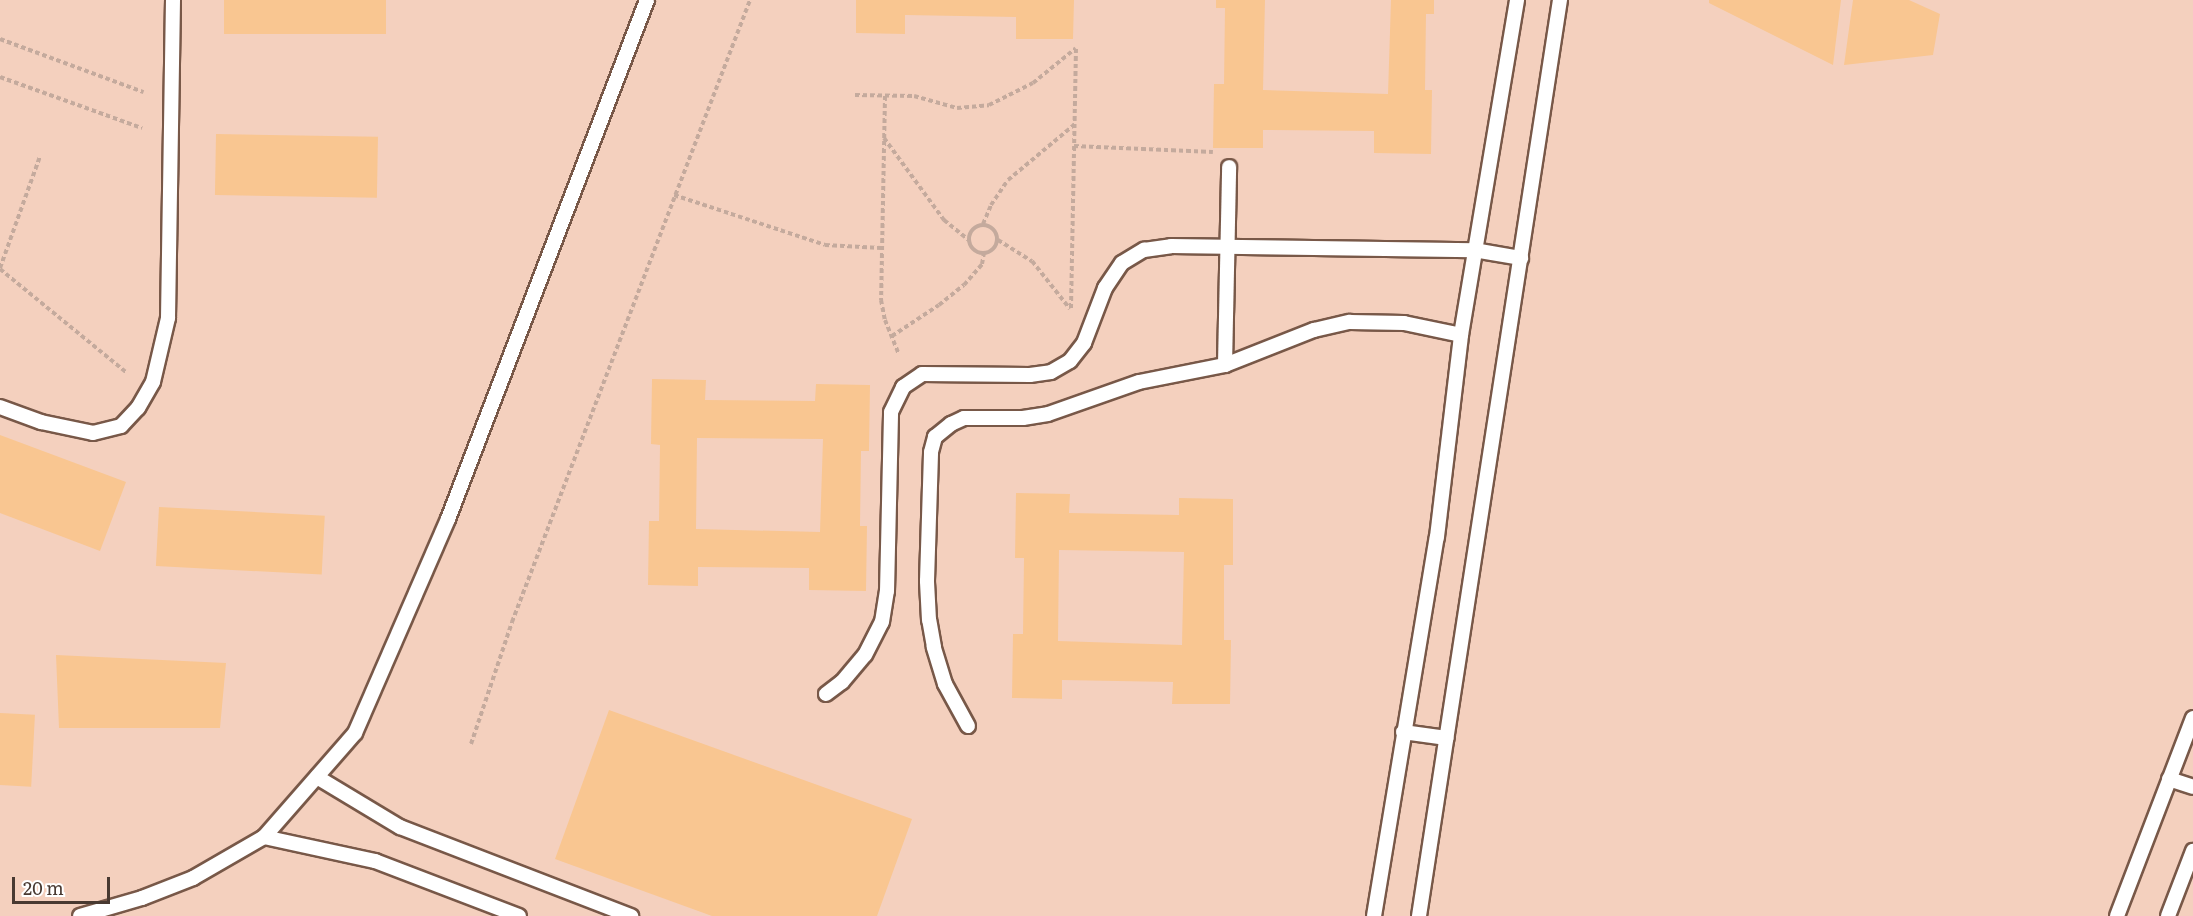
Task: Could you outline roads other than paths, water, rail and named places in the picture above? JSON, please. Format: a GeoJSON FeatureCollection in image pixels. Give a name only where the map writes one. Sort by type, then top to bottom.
{"type":"FeatureCollection","features":[{"type":"Feature","properties":{"kind":"lane"},"geometry":{"type":"LineString","coordinates":[[0,407],[41,422],[93,433],[121,426],[138,408],[153,382],[168,318],[174,0]]}},
{"type":"Feature","properties":{"kind":"lane"},"geometry":{"type":"LineString","coordinates":[[80,916],[142,898],[193,878],[264,837],[355,733],[448,519],[556,243],[647,0]]}},
{"type":"Feature","properties":{"kind":"lane"},"geometry":{"type":"LineString","coordinates":[[1374,916],[1437,537],[1461,335],[1474,250],[1517,0]]}},
{"type":"Feature","properties":{"kind":"lane"},"geometry":{"type":"LineString","coordinates":[[1419,916],[1560,0]]}},
{"type":"Feature","properties":{"kind":"lane"},"geometry":{"type":"LineString","coordinates":[[1225,365],[1229,167]]}},
{"type":"Feature","properties":{"kind":"lane"},"geometry":{"type":"LineString","coordinates":[[826,694],[842,682],[866,655],[882,622],[887,591],[891,412],[903,387],[922,374],[1030,375],[1051,372],[1070,361],[1084,343],[1105,288],[1122,263],[1144,249],[1171,246],[1474,250],[1521,258]]}},
{"type":"Feature","properties":{"kind":"lane"},"geometry":{"type":"LineString","coordinates":[[968,726],[945,684],[929,620],[927,581],[931,452],[935,437],[964,418],[1023,418],[1048,414],[1139,382],[1225,365],[1314,330],[1350,322],[1404,323],[1461,335]]}},
{"type":"Feature","properties":{"kind":"lane"},"geometry":{"type":"LineString","coordinates":[[2117,916],[2193,718]]}},
{"type":"Feature","properties":{"kind":"lane"},"geometry":{"type":"LineString","coordinates":[[1403,732],[1448,738]]}},
{"type":"Feature","properties":{"kind":"lane"},"geometry":{"type":"LineString","coordinates":[[317,777],[400,827],[630,916]]}},
{"type":"Feature","properties":{"kind":"lane"},"geometry":{"type":"LineString","coordinates":[[2169,778],[2193,787]]}},
{"type":"Feature","properties":{"kind":"lane"},"geometry":{"type":"LineString","coordinates":[[264,837],[375,861],[519,916]]}},
{"type":"Feature","properties":{"kind":"lane"},"geometry":{"type":"LineString","coordinates":[[2168,916],[2193,851]]}}]}
